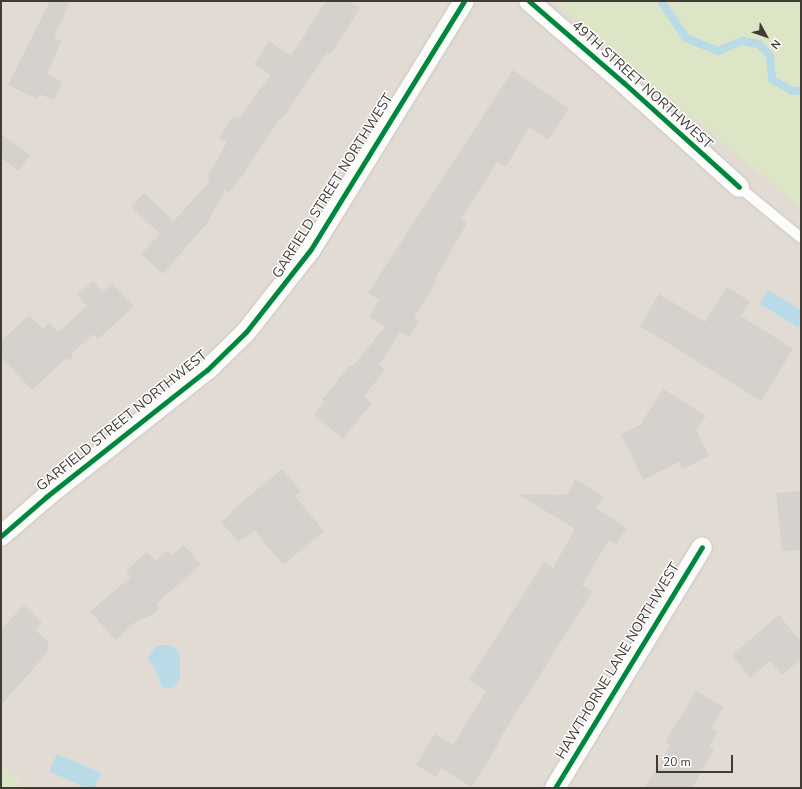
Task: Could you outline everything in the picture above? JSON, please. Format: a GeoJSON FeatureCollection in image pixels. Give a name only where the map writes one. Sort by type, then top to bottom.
{"type":"FeatureCollection","features":[{"type":"Feature","properties":{"kind":"street","name":"GARFIELD STREET NORTHWEST"},"geometry":{"type":"LineString","coordinates":[[1,536],[46,497],[207,370],[266,309],[311,249],[464,1]]}},
{"type":"Feature","properties":{"kind":"street","name":"49TH STREET NORTHWEST"},"geometry":{"type":"LineString","coordinates":[[529,1],[624,82],[738,187]]}},
{"type":"Feature","properties":{"kind":"street","name":"HAWTHORNE LANE NORTHWEST"},"geometry":{"type":"LineString","coordinates":[[555,788],[702,547]]}},
{"type":"Feature","properties":{"kind":"lane"},"geometry":{"type":"LineString","coordinates":[[738,187],[801,238]]}},
{"type":"Feature","properties":{"kind":"shaded area"},"geometry":{"type":"Polygon","coordinates":[[[1,1],[556,1],[801,208],[801,788],[1,788],[1,1]]]}},
{"type":"Feature","properties":{"kind":"green space"},"geometry":{"type":"Polygon","coordinates":[[[556,1],[801,1],[801,208],[647,80],[556,1]]]}},
{"type":"Feature","properties":{"kind":"green space"},"geometry":{"type":"Polygon","coordinates":[[[1,767],[20,780],[23,788],[1,788],[1,767]]]}},
{"type":"Feature","properties":{"kind":"water"},"geometry":{"type":"Polygon","coordinates":[[[768,290],[801,310],[799,328],[760,304],[768,290]]]}},
{"type":"Feature","properties":{"kind":"water"},"geometry":{"type":"Polygon","coordinates":[[[169,645],[177,650],[180,658],[180,678],[174,687],[166,689],[161,686],[156,670],[148,659],[155,647],[169,645]]]}},
{"type":"Feature","properties":{"kind":"water"},"geometry":{"type":"Polygon","coordinates":[[[57,754],[101,773],[95,788],[86,788],[49,771],[57,754]]]}},
{"type":"Feature","properties":{"kind":"building"},"geometry":{"type":"Polygon","coordinates":[[[50,1],[70,1],[54,38],[61,41],[48,74],[63,82],[54,100],[39,94],[37,99],[8,85],[50,1]]]}},
{"type":"Feature","properties":{"kind":"building"},"geometry":{"type":"Polygon","coordinates":[[[326,1],[349,1],[360,8],[330,55],[327,53],[282,119],[280,118],[241,178],[240,177],[229,193],[225,190],[207,223],[163,274],[141,254],[160,234],[131,207],[144,193],[174,221],[210,181],[207,178],[227,142],[219,138],[233,116],[238,119],[271,75],[254,64],[269,41],[291,56],[326,1]]]}},
{"type":"Feature","properties":{"kind":"building"},"geometry":{"type":"Polygon","coordinates":[[[513,70],[569,109],[548,140],[529,127],[506,167],[497,162],[461,219],[467,223],[435,279],[437,280],[414,318],[419,321],[409,337],[400,332],[379,365],[385,370],[364,396],[372,403],[343,439],[314,415],[325,401],[322,400],[350,365],[352,367],[385,327],[369,317],[379,300],[368,293],[513,70]]]}},
{"type":"Feature","properties":{"kind":"building"},"geometry":{"type":"Polygon","coordinates":[[[1,134],[30,155],[19,171],[1,158],[1,134]]]}},
{"type":"Feature","properties":{"kind":"building"},"geometry":{"type":"Polygon","coordinates":[[[93,281],[103,292],[112,283],[134,306],[98,339],[94,334],[73,352],[71,360],[65,359],[32,390],[1,357],[1,341],[29,315],[43,329],[49,323],[58,332],[87,306],[77,295],[93,281]]]}},
{"type":"Feature","properties":{"kind":"building"},"geometry":{"type":"Polygon","coordinates":[[[727,287],[750,302],[741,316],[793,349],[761,401],[640,326],[659,294],[705,322],[727,287]]]}},
{"type":"Feature","properties":{"kind":"building"},"geometry":{"type":"Polygon","coordinates":[[[663,389],[706,416],[696,430],[709,456],[683,469],[679,462],[643,480],[621,434],[640,425],[663,389]]]}},
{"type":"Feature","properties":{"kind":"building"},"geometry":{"type":"Polygon","coordinates":[[[282,469],[301,491],[295,496],[324,531],[283,565],[255,531],[238,541],[221,522],[232,513],[231,511],[282,469]]]}},
{"type":"Feature","properties":{"kind":"building"},"geometry":{"type":"Polygon","coordinates":[[[576,479],[604,497],[596,508],[627,528],[616,544],[609,540],[582,585],[592,592],[498,742],[499,743],[472,787],[441,768],[436,777],[416,765],[435,734],[453,745],[486,691],[469,680],[544,562],[553,568],[575,529],[518,494],[566,495],[576,479]]]}},
{"type":"Feature","properties":{"kind":"building"},"geometry":{"type":"Polygon","coordinates":[[[801,491],[801,550],[782,551],[776,493],[801,491]]]}},
{"type":"Feature","properties":{"kind":"building"},"geometry":{"type":"Polygon","coordinates":[[[184,545],[201,565],[157,603],[158,609],[153,615],[138,620],[115,640],[90,611],[131,577],[126,571],[147,552],[155,561],[168,550],[172,555],[184,545]]]}},
{"type":"Feature","properties":{"kind":"building"},"geometry":{"type":"Polygon","coordinates":[[[24,605],[42,622],[35,630],[48,642],[48,652],[1,705],[1,629],[24,605]]]}},
{"type":"Feature","properties":{"kind":"building"},"geometry":{"type":"Polygon","coordinates":[[[779,615],[801,642],[801,659],[782,675],[770,661],[750,678],[732,655],[779,615]]]}},
{"type":"Feature","properties":{"kind":"building"},"geometry":{"type":"Polygon","coordinates":[[[696,691],[723,707],[711,728],[718,732],[709,747],[714,750],[692,788],[644,788],[670,746],[665,742],[696,691]]]}},
{"type":"Feature","properties":{"kind":"waterway"},"geometry":{"type":"LineString","coordinates":[[661,1],[686,38],[718,51],[742,41],[759,44],[770,56],[772,79],[792,91],[801,91]]}},
{"type":"Feature","properties":{"kind":"cycle path"},"geometry":{"type":"LineString","coordinates":[[1,536],[46,497],[207,370],[246,332],[311,249],[464,1]]}},
{"type":"Feature","properties":{"kind":"cycle path"},"geometry":{"type":"LineString","coordinates":[[529,1],[624,83],[739,187]]}},
{"type":"Feature","properties":{"kind":"cycle path"},"geometry":{"type":"LineString","coordinates":[[555,788],[702,547]]}}]}
